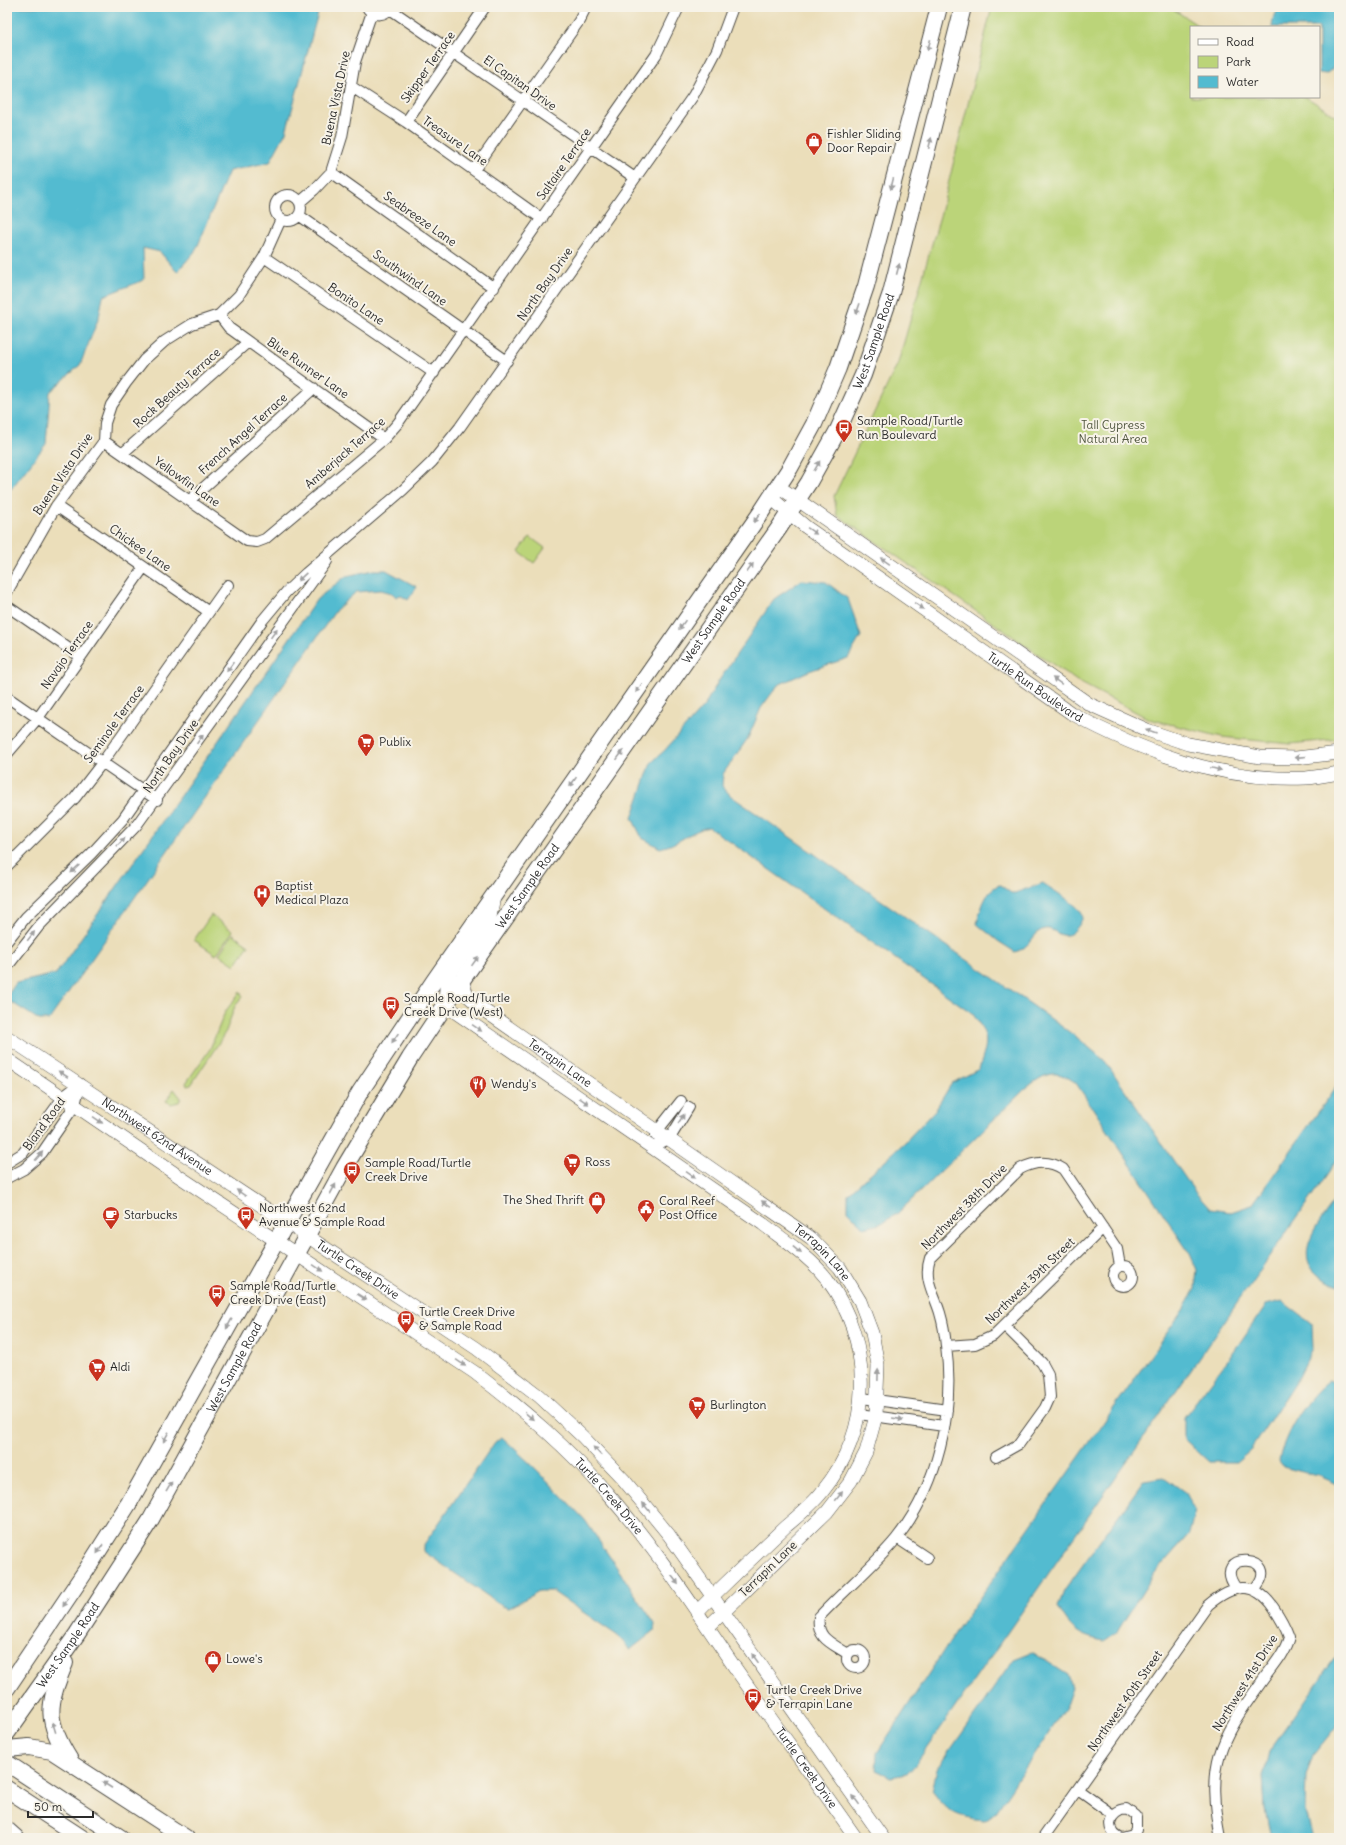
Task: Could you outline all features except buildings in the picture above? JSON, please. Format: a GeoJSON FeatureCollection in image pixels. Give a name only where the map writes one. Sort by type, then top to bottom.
{"type":"FeatureCollection","features":[{"type":"Feature","properties":{"kind":"main road","name":"West Sample Road"},"geometry":{"type":"LineString","coordinates":[[7,1688],[129,1503],[275,1240],[364,1085],[494,894],[774,492],[814,424],[838,368],[866,286],[939,7]]}},
{"type":"Feature","properties":{"kind":"main road","name":"West Sample Road"},"geometry":{"type":"LineString","coordinates":[[7,1733],[77,1634],[119,1570],[177,1474],[307,1235],[376,1113],[462,980],[793,506],[841,423],[863,375],[891,293],[963,7]]}},
{"type":"Feature","properties":{"kind":"main road"},"geometry":{"type":"LineString","coordinates":[[595,750],[598,758],[598,787]]}},
{"type":"Feature","properties":{"kind":"main road"},"geometry":{"type":"LineString","coordinates":[[71,1762],[59,1742],[50,1713],[53,1691],[77,1634]]}},
{"type":"Feature","properties":{"kind":"main road"},"geometry":{"type":"LineString","coordinates":[[7,1667],[32,1652]]}},
{"type":"Feature","properties":{"kind":"main road"},"geometry":{"type":"LineString","coordinates":[[7,1749],[39,1748],[52,1751],[186,1838]]}},
{"type":"Feature","properties":{"kind":"main road"},"geometry":{"type":"LineString","coordinates":[[7,1763],[121,1838]]}},
{"type":"Feature","properties":{"kind":"main road"},"geometry":{"type":"LineString","coordinates":[[11,1792],[82,1838]]}},
{"type":"Feature","properties":{"kind":"street","name":"Skipper Terrace"},"geometry":{"type":"LineString","coordinates":[[406,122],[485,7]]}},
{"type":"Feature","properties":{"kind":"street"},"geometry":{"type":"LineString","coordinates":[[474,170],[579,21],[586,7]]}},
{"type":"Feature","properties":{"kind":"street","name":"Saltaire Terrace"},"geometry":{"type":"LineString","coordinates":[[464,331],[656,55],[679,7]]}},
{"type":"Feature","properties":{"kind":"street","name":"North Bay Drive"},"geometry":{"type":"LineString","coordinates":[[7,941],[38,905],[91,854],[123,819],[262,621],[287,591],[432,462],[460,427],[693,96],[717,50],[733,7]]}},
{"type":"Feature","properties":{"kind":"street","name":"El Capitan Drive"},"geometry":{"type":"LineString","coordinates":[[391,8],[522,101],[635,178]]}},
{"type":"Feature","properties":{"kind":"street"},"geometry":{"type":"LineString","coordinates":[[369,10],[384,14],[391,8]]}},
{"type":"Feature","properties":{"kind":"street","name":"Buena Vista Drive"},"geometry":{"type":"LineString","coordinates":[[300,202],[331,172],[342,137],[352,87],[355,62],[369,10]]}},
{"type":"Feature","properties":{"kind":"street","name":"Treasure Lane"},"geometry":{"type":"LineString","coordinates":[[352,87],[406,122],[542,219]]}},
{"type":"Feature","properties":{"kind":"street","name":"Seabreeze Lane"},"geometry":{"type":"LineString","coordinates":[[331,172],[494,288]]}},
{"type":"Feature","properties":{"kind":"street"},"geometry":{"type":"LineString","coordinates":[[294,196],[300,202],[302,209],[300,216],[289,222],[281,219],[275,208],[281,197],[294,196]]}},
{"type":"Feature","properties":{"kind":"street","name":"Southwind Lane"},"geometry":{"type":"LineString","coordinates":[[300,216],[507,361]]}},
{"type":"Feature","properties":{"kind":"street","name":"Buena Vista Drive"},"geometry":{"type":"LineString","coordinates":[[7,592],[56,506],[104,441],[105,423],[112,405],[144,360],[165,341],[187,328],[219,315],[240,295],[264,257],[281,219]]}},
{"type":"Feature","properties":{"kind":"street","name":"Bonito Lane"},"geometry":{"type":"LineString","coordinates":[[264,257],[434,373]]}},
{"type":"Feature","properties":{"kind":"street","name":"Blue Runner Lane"},"geometry":{"type":"LineString","coordinates":[[219,315],[229,328],[384,439]]}},
{"type":"Feature","properties":{"kind":"street","name":"Amberjack Terrace"},"geometry":{"type":"LineString","coordinates":[[257,542],[264,539],[384,439],[398,423],[464,331]]}},
{"type":"Feature","properties":{"kind":"street","name":"Rock Beauty Terrace"},"geometry":{"type":"LineString","coordinates":[[123,454],[248,342]]}},
{"type":"Feature","properties":{"kind":"street","name":"French Angel Terrace"},"geometry":{"type":"LineString","coordinates":[[190,500],[314,388]]}},
{"type":"Feature","properties":{"kind":"street","name":"Yellowfin Lane"},"geometry":{"type":"LineString","coordinates":[[104,441],[247,541],[257,542]]}},
{"type":"Feature","properties":{"kind":"street","name":"Turtle Run Boulevard"},"geometry":{"type":"LineString","coordinates":[[774,492],[1089,704],[1147,730],[1188,744],[1260,757],[1296,758],[1339,753]]}},
{"type":"Feature","properties":{"kind":"street","name":"Chickee Lane"},"geometry":{"type":"LineString","coordinates":[[56,506],[209,612]]}},
{"type":"Feature","properties":{"kind":"street","name":"Turtle Run Boulevard"},"geometry":{"type":"LineString","coordinates":[[793,506],[806,527],[1071,713],[1104,730],[1178,759],[1241,774],[1306,778],[1339,773]]}},
{"type":"Feature","properties":{"kind":"street","name":"North Bay Drive"},"geometry":{"type":"LineString","coordinates":[[7,967],[50,915],[136,826],[157,800],[306,588],[339,546]]}},
{"type":"Feature","properties":{"kind":"street","name":"Navajo Terrace"},"geometry":{"type":"LineString","coordinates":[[7,754],[38,718],[144,567]]}},
{"type":"Feature","properties":{"kind":"street","name":"Seminole Terrace"},"geometry":{"type":"LineString","coordinates":[[7,866],[76,798],[228,585]]}},
{"type":"Feature","properties":{"kind":"street"},"geometry":{"type":"LineString","coordinates":[[7,606],[81,657]]}},
{"type":"Feature","properties":{"kind":"street"},"geometry":{"type":"LineString","coordinates":[[7,697],[157,800]]}},
{"type":"Feature","properties":{"kind":"street"},"geometry":{"type":"LineString","coordinates":[[445,1005],[446,988],[450,973],[490,917],[494,894]]}},
{"type":"Feature","properties":{"kind":"street"},"geometry":{"type":"LineString","coordinates":[[38,905],[50,915]]}},
{"type":"Feature","properties":{"kind":"street","name":"Terrapin Lane"},"geometry":{"type":"LineString","coordinates":[[462,980],[467,995],[485,1011],[670,1138],[811,1238],[840,1268],[860,1301],[872,1333],[878,1366],[878,1400],[876,1416],[866,1452],[851,1481],[827,1512],[708,1627]]}},
{"type":"Feature","properties":{"kind":"street","name":"Terrapin Lane"},"geometry":{"type":"LineString","coordinates":[[445,1005],[763,1224],[800,1252],[826,1279],[845,1309],[856,1335],[862,1398],[850,1445],[837,1473],[822,1493],[698,1611]]}},
{"type":"Feature","properties":{"kind":"street","name":"Northwest 62nd Avenue"},"geometry":{"type":"LineString","coordinates":[[7,1037],[307,1235]]}},
{"type":"Feature","properties":{"kind":"street","name":"Northwest 62nd Avenue"},"geometry":{"type":"LineString","coordinates":[[7,1059],[76,1104],[180,1177],[275,1240]]}},
{"type":"Feature","properties":{"kind":"street","name":"Bland Road"},"geometry":{"type":"LineString","coordinates":[[7,1163],[23,1153],[64,1096],[80,1084]]}},
{"type":"Feature","properties":{"kind":"street","name":"Bland Road"},"geometry":{"type":"LineString","coordinates":[[7,1178],[24,1169],[33,1162],[76,1104],[80,1084]]}},
{"type":"Feature","properties":{"kind":"street"},"geometry":{"type":"LineString","coordinates":[[685,1104],[670,1138],[652,1148],[658,1130],[685,1104]]}},
{"type":"Feature","properties":{"kind":"street","name":"Northwest 38th Drive"},"geometry":{"type":"LineString","coordinates":[[848,1654],[822,1636],[818,1627],[819,1617],[897,1538],[909,1520],[930,1479],[938,1454],[944,1426],[947,1410],[948,1377],[946,1346],[940,1314],[927,1278],[927,1267],[930,1258],[1020,1169],[1029,1164],[1056,1164],[1063,1169],[1103,1228]]}},
{"type":"Feature","properties":{"kind":"street"},"geometry":{"type":"LineString","coordinates":[[1103,1228],[1117,1249],[1120,1266]]}},
{"type":"Feature","properties":{"kind":"street","name":"Northwest 39th Street"},"geometry":{"type":"LineString","coordinates":[[946,1346],[975,1344],[993,1336],[1005,1326],[1103,1228]]}},
{"type":"Feature","properties":{"kind":"street","name":"Turtle Creek Drive"},"geometry":{"type":"LineString","coordinates":[[307,1235],[470,1343],[510,1373],[570,1424],[623,1479],[669,1536],[880,1835]]}},
{"type":"Feature","properties":{"kind":"street","name":"Turtle Creek Drive"},"geometry":{"type":"LineString","coordinates":[[275,1240],[442,1350],[499,1391],[558,1442],[597,1482],[652,1549],[698,1611],[856,1838]]}},
{"type":"Feature","properties":{"kind":"street"},"geometry":{"type":"LineString","coordinates":[[996,1457],[1019,1444],[1045,1408],[1050,1397],[1048,1374],[1042,1363],[1005,1326]]}},
{"type":"Feature","properties":{"kind":"street"},"geometry":{"type":"LineString","coordinates":[[499,1391],[510,1373]]}},
{"type":"Feature","properties":{"kind":"street"},"geometry":{"type":"LineString","coordinates":[[862,1398],[947,1410]]}},
{"type":"Feature","properties":{"kind":"street"},"geometry":{"type":"LineString","coordinates":[[859,1414],[944,1426]]}},
{"type":"Feature","properties":{"kind":"street"},"geometry":{"type":"LineString","coordinates":[[597,1482],[613,1484],[623,1479]]}},
{"type":"Feature","properties":{"kind":"street"},"geometry":{"type":"LineString","coordinates":[[798,1540],[821,1508],[822,1493]]}},
{"type":"Feature","properties":{"kind":"street"},"geometry":{"type":"LineString","coordinates":[[897,1538],[927,1558]]}},
{"type":"Feature","properties":{"kind":"street"},"geometry":{"type":"LineString","coordinates":[[1242,1559],[1252,1560],[1259,1565],[1262,1573],[1260,1582],[1254,1589],[1236,1588],[1230,1580],[1230,1571],[1234,1563],[1242,1559]]}},
{"type":"Feature","properties":{"kind":"street","name":"Northwest 40th Street"},"geometry":{"type":"LineString","coordinates":[[1043,1838],[1208,1605],[1227,1591],[1236,1588]]}},
{"type":"Feature","properties":{"kind":"street","name":"Northwest 41st Drive"},"geometry":{"type":"LineString","coordinates":[[1221,1838],[1216,1816],[1215,1786],[1217,1762],[1224,1739],[1235,1719],[1283,1651],[1289,1637],[1281,1618],[1268,1600],[1254,1589]]}},
{"type":"Feature","properties":{"kind":"street"},"geometry":{"type":"LineString","coordinates":[[1078,1790],[1113,1815]]}},
{"type":"Feature","properties":{"kind":"street"},"geometry":{"type":"LineString","coordinates":[[1127,1809],[1136,1816],[1136,1830],[1128,1837],[1121,1838],[1114,1836],[1111,1831],[1110,1822],[1113,1815],[1120,1810],[1127,1809]]}},
{"type":"Feature","properties":{"kind":"street"},"geometry":{"type":"LineString","coordinates":[[863,1838],[880,1835]]}},
{"type":"Feature","properties":{"kind":"green space","name":"Tall Cypress Natural Area"},"geometry":{"type":"Polygon","coordinates":[[[992,7],[1170,7],[1198,26],[1190,26],[1190,98],[1308,98],[1339,118],[1339,739],[1290,744],[1222,737],[1149,719],[1077,681],[837,515],[834,496],[898,363],[942,209],[992,7]]]}},
{"type":"Feature","properties":{"kind":"green space"},"geometry":{"type":"Polygon","coordinates":[[[530,537],[545,548],[534,563],[519,552],[530,537]]]}},
{"type":"Feature","properties":{"kind":"green space"},"geometry":{"type":"Polygon","coordinates":[[[211,915],[233,931],[216,955],[194,940],[211,915]]]}},
{"type":"Feature","properties":{"kind":"green space"},"geometry":{"type":"Polygon","coordinates":[[[233,934],[249,945],[235,965],[219,954],[233,934]]]}},
{"type":"Feature","properties":{"kind":"green space"},"geometry":{"type":"Polygon","coordinates":[[[240,992],[243,997],[235,1006],[226,1031],[191,1085],[187,1086],[186,1083],[210,1049],[225,1012],[240,992]]]}},
{"type":"Feature","properties":{"kind":"green space"},"geometry":{"type":"Polygon","coordinates":[[[174,1089],[181,1098],[179,1102],[171,1104],[166,1101],[174,1089]]]}},
{"type":"Feature","properties":{"kind":"water"},"geometry":{"type":"Polygon","coordinates":[[[7,7],[315,7],[318,13],[286,132],[270,162],[229,171],[196,250],[177,272],[160,252],[143,248],[144,280],[103,296],[99,317],[80,365],[50,392],[46,444],[7,494],[7,7]]]}},
{"type":"Feature","properties":{"kind":"water"},"geometry":{"type":"Polygon","coordinates":[[[1279,7],[1339,7],[1339,58],[1332,69],[1326,74],[1320,73],[1320,26],[1272,26],[1273,20],[1279,7]]]}},
{"type":"Feature","properties":{"kind":"water"},"geometry":{"type":"Polygon","coordinates":[[[374,570],[386,570],[417,587],[408,600],[400,595],[396,597],[392,593],[381,590],[356,592],[336,610],[49,1020],[39,1020],[8,1000],[7,996],[16,983],[56,974],[317,599],[346,576],[374,570]]]}},
{"type":"Feature","properties":{"kind":"water"},"geometry":{"type":"Polygon","coordinates":[[[802,580],[826,582],[848,599],[861,636],[848,658],[809,671],[778,685],[761,708],[748,738],[723,774],[722,786],[731,796],[1032,1005],[1079,1039],[1105,1061],[1195,1192],[1210,1209],[1231,1212],[1252,1205],[1339,1083],[1339,1157],[915,1765],[907,1774],[891,1777],[876,1770],[877,1753],[959,1627],[1183,1310],[1195,1289],[1197,1270],[1190,1254],[1076,1083],[1069,1078],[1056,1074],[1044,1076],[1025,1089],[897,1214],[880,1224],[864,1228],[848,1212],[848,1194],[904,1143],[935,1110],[952,1083],[979,1069],[986,1040],[982,1028],[972,1013],[709,827],[696,831],[673,844],[660,848],[642,838],[632,818],[651,763],[665,750],[704,706],[718,682],[774,599],[802,580]]]}},
{"type":"Feature","properties":{"kind":"water"},"geometry":{"type":"Polygon","coordinates":[[[1043,883],[1080,910],[1083,915],[1079,925],[1071,934],[1064,935],[1050,929],[1044,929],[1037,933],[1025,947],[1015,952],[998,941],[977,924],[984,901],[991,890],[995,887],[1000,885],[1011,893],[1015,893],[1043,883]]]}},
{"type":"Feature","properties":{"kind":"water"},"geometry":{"type":"Polygon","coordinates":[[[1339,1195],[1339,1286],[1321,1277],[1311,1267],[1307,1256],[1314,1232],[1339,1195]]]}},
{"type":"Feature","properties":{"kind":"water"},"geometry":{"type":"Polygon","coordinates":[[[1282,1301],[1312,1324],[1313,1348],[1298,1378],[1251,1449],[1236,1462],[1209,1462],[1184,1439],[1184,1417],[1227,1361],[1266,1305],[1282,1301]]]}},
{"type":"Feature","properties":{"kind":"water"},"geometry":{"type":"Polygon","coordinates":[[[1330,1380],[1339,1385],[1339,1485],[1318,1476],[1283,1467],[1279,1462],[1285,1441],[1297,1417],[1313,1395],[1330,1380]]]}},
{"type":"Feature","properties":{"kind":"water"},"geometry":{"type":"Polygon","coordinates":[[[502,1437],[537,1470],[585,1520],[655,1624],[654,1631],[630,1650],[618,1636],[552,1591],[539,1591],[509,1608],[502,1606],[423,1551],[423,1546],[495,1442],[502,1437]]]}},
{"type":"Feature","properties":{"kind":"water"},"geometry":{"type":"Polygon","coordinates":[[[1164,1477],[1186,1493],[1195,1510],[1189,1534],[1154,1574],[1117,1632],[1104,1641],[1081,1634],[1071,1627],[1058,1607],[1064,1591],[1144,1480],[1164,1477]]]}},
{"type":"Feature","properties":{"kind":"water"},"geometry":{"type":"Polygon","coordinates":[[[1032,1652],[1068,1675],[1072,1688],[1065,1708],[996,1812],[985,1820],[960,1816],[944,1805],[932,1791],[937,1769],[1014,1659],[1032,1652]]]}},
{"type":"Feature","properties":{"kind":"water"},"geometry":{"type":"Polygon","coordinates":[[[1339,1652],[1339,1723],[1313,1755],[1306,1776],[1305,1811],[1312,1838],[1271,1838],[1265,1809],[1263,1776],[1269,1752],[1339,1652]]]}},
{"type":"Feature","properties":{"kind":"place","name":"Fishler Sliding Door Repair"},"geometry":{"type":"Point","coordinates":[814,156]}},
{"type":"Feature","properties":{"kind":"place","name":"Sample Road/Turtle Run Boulevard"},"geometry":{"type":"Point","coordinates":[844,443]}},
{"type":"Feature","properties":{"kind":"place","name":"Publix"},"geometry":{"type":"Point","coordinates":[366,757]}},
{"type":"Feature","properties":{"kind":"place","name":"Baptist Medical Plaza"},"geometry":{"type":"Point","coordinates":[262,908]}},
{"type":"Feature","properties":{"kind":"place","name":"Sample Road/Turtle Creek Drive (West)"},"geometry":{"type":"Point","coordinates":[391,1020]}},
{"type":"Feature","properties":{"kind":"place","name":"Wendy's"},"geometry":{"type":"Point","coordinates":[478,1099]}},
{"type":"Feature","properties":{"kind":"place","name":"Ross"},"geometry":{"type":"Point","coordinates":[572,1177]}},
{"type":"Feature","properties":{"kind":"place","name":"Sample Road/Turtle Creek Drive"},"geometry":{"type":"Point","coordinates":[352,1185]}},
{"type":"Feature","properties":{"kind":"place","name":"The Shed Thrift"},"geometry":{"type":"Point","coordinates":[597,1215]}},
{"type":"Feature","properties":{"kind":"place","name":"Coral Reef Post Office"},"geometry":{"type":"Point","coordinates":[646,1223]}},
{"type":"Feature","properties":{"kind":"place","name":"Starbucks"},"geometry":{"type":"Point","coordinates":[111,1230]}},
{"type":"Feature","properties":{"kind":"place","name":"Northwest 62nd Avenue & Sample Road"},"geometry":{"type":"Point","coordinates":[246,1230]}},
{"type":"Feature","properties":{"kind":"place","name":"Sample Road/Turtle Creek Drive (East)"},"geometry":{"type":"Point","coordinates":[217,1308]}},
{"type":"Feature","properties":{"kind":"place","name":"Turtle Creek Drive & Sample Road"},"geometry":{"type":"Point","coordinates":[406,1334]}},
{"type":"Feature","properties":{"kind":"place","name":"Aldi"},"geometry":{"type":"Point","coordinates":[97,1382]}},
{"type":"Feature","properties":{"kind":"place","name":"Burlington"},"geometry":{"type":"Point","coordinates":[697,1420]}},
{"type":"Feature","properties":{"kind":"place","name":"Lowe's"},"geometry":{"type":"Point","coordinates":[213,1674]}},
{"type":"Feature","properties":{"kind":"place","name":"Turtle Creek Drive & Terrapin Lane"},"geometry":{"type":"Point","coordinates":[753,1712]}}]}
